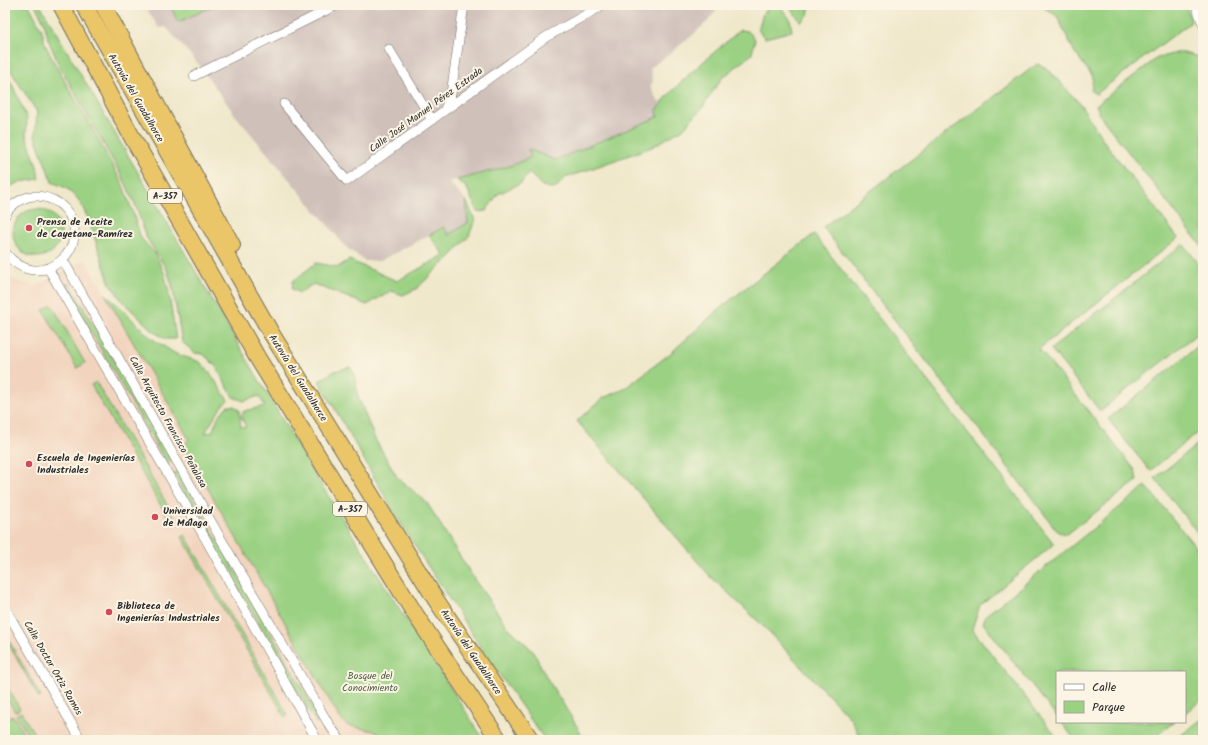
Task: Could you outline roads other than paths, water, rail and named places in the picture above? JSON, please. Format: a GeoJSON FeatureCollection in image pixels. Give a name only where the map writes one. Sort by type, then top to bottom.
{"type":"FeatureCollection","features":[{"type":"Feature","properties":{"kind":"highway"},"geometry":{"type":"LineString","coordinates":[[55,5],[122,119]]}},
{"type":"Feature","properties":{"kind":"highway","name":"Autovía del Guadalhorce"},"geometry":{"type":"LineString","coordinates":[[61,5],[122,119],[257,357],[415,614],[499,740]]}},
{"type":"Feature","properties":{"kind":"highway","name":"Autovía del Guadalhorce"},"geometry":{"type":"LineString","coordinates":[[84,5],[270,333],[436,600],[531,740]]}},
{"type":"Feature","properties":{"kind":"highway"},"geometry":{"type":"LineString","coordinates":[[103,5],[330,428]]}},
{"type":"Feature","properties":{"kind":"street"},"geometry":{"type":"LineString","coordinates":[[194,76],[337,5]]}},
{"type":"Feature","properties":{"kind":"street"},"geometry":{"type":"LineString","coordinates":[[444,110],[451,94],[464,5]]}},
{"type":"Feature","properties":{"kind":"street","name":"Calle José Manuel Pérez Estrada"},"geometry":{"type":"LineString","coordinates":[[284,104],[347,181],[546,37],[601,5]]}},
{"type":"Feature","properties":{"kind":"street"},"geometry":{"type":"LineString","coordinates":[[1196,5],[1203,24]]}},
{"type":"Feature","properties":{"kind":"street"},"geometry":{"type":"LineString","coordinates":[[389,49],[432,120]]}},
{"type":"Feature","properties":{"kind":"street"},"geometry":{"type":"LineString","coordinates":[[5,215],[14,204],[25,198],[37,196],[49,198],[60,204],[68,214],[73,225],[74,233],[70,250],[63,260],[48,268],[38,270],[28,269],[18,265],[5,252]]}},
{"type":"Feature","properties":{"kind":"street","name":"Calle Arquitecto Francisco Peñalosa"},"geometry":{"type":"LineString","coordinates":[[63,260],[221,539],[328,723],[340,740]]}},
{"type":"Feature","properties":{"kind":"street"},"geometry":{"type":"LineString","coordinates":[[48,268],[205,538],[317,740]]}},
{"type":"Feature","properties":{"kind":"street","name":"Calle Doctor Ortiz Ramos"},"geometry":{"type":"LineString","coordinates":[[5,608],[81,740]]}},
{"type":"Feature","properties":{"kind":"place","name":"Prensa de Aceite de Cayetano-Ramírez"},"geometry":{"type":"Point","coordinates":[29,228]}},
{"type":"Feature","properties":{"kind":"place","name":"Escuela de Ingenierías Industriales"},"geometry":{"type":"Point","coordinates":[29,464]}},
{"type":"Feature","properties":{"kind":"place","name":"Universidad de Málaga"},"geometry":{"type":"Point","coordinates":[155,517]}},
{"type":"Feature","properties":{"kind":"place","name":"Biblioteca de Ingenierías Industriales"},"geometry":{"type":"Point","coordinates":[109,612]}},
{"type":"Feature","properties":{"kind":"park label","name":"Bosque del Conocimiento"},"geometry":{"type":"Point","coordinates":[370,682]}}]}
